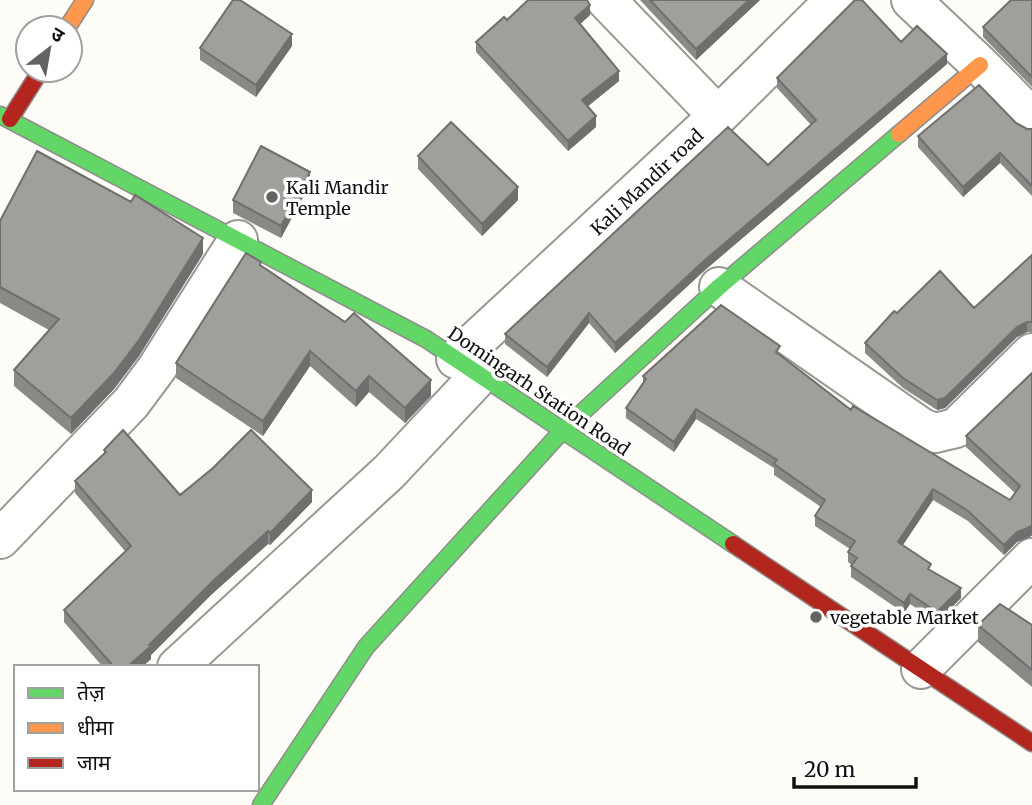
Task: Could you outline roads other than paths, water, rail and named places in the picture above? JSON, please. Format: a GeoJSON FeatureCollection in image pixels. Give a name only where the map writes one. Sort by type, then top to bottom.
{"type":"FeatureCollection","features":[{"type":"Feature","properties":{"kind":"street"},"geometry":{"type":"LineString","coordinates":[[606,0],[718,116]]}},
{"type":"Feature","properties":{"kind":"street","name":"Kali Mandir road"},"geometry":{"type":"LineString","coordinates":[[179,665],[389,472],[468,367],[835,0]]}},
{"type":"Feature","properties":{"kind":"street"},"geometry":{"type":"LineString","coordinates":[[911,0],[1032,118]]}},
{"type":"Feature","properties":{"kind":"street"},"geometry":{"type":"LineString","coordinates":[[261,805],[366,647],[563,430],[719,287],[980,65]]}},
{"type":"Feature","properties":{"kind":"street"},"geometry":{"type":"LineString","coordinates":[[5,117],[30,84]]}},
{"type":"Feature","properties":{"kind":"street","name":"Domingarh Station Road"},"geometry":{"type":"LineString","coordinates":[[5,117],[426,339],[1032,743]]}},
{"type":"Feature","properties":{"kind":"street"},"geometry":{"type":"LineString","coordinates":[[0,538],[131,402],[157,368],[238,240]]}},
{"type":"Feature","properties":{"kind":"street"},"geometry":{"type":"LineString","coordinates":[[719,287],[922,428],[935,433],[956,428],[1032,353]]}},
{"type":"Feature","properties":{"kind":"street"},"geometry":{"type":"LineString","coordinates":[[921,669],[1032,558]]}},
{"type":"Feature","properties":{"kind":"place","name":"Kali Mandir Temple"},"geometry":{"type":"Point","coordinates":[272,197]}},
{"type":"Feature","properties":{"kind":"place","name":"vegetable Market"},"geometry":{"type":"Point","coordinates":[816,617]}}]}
